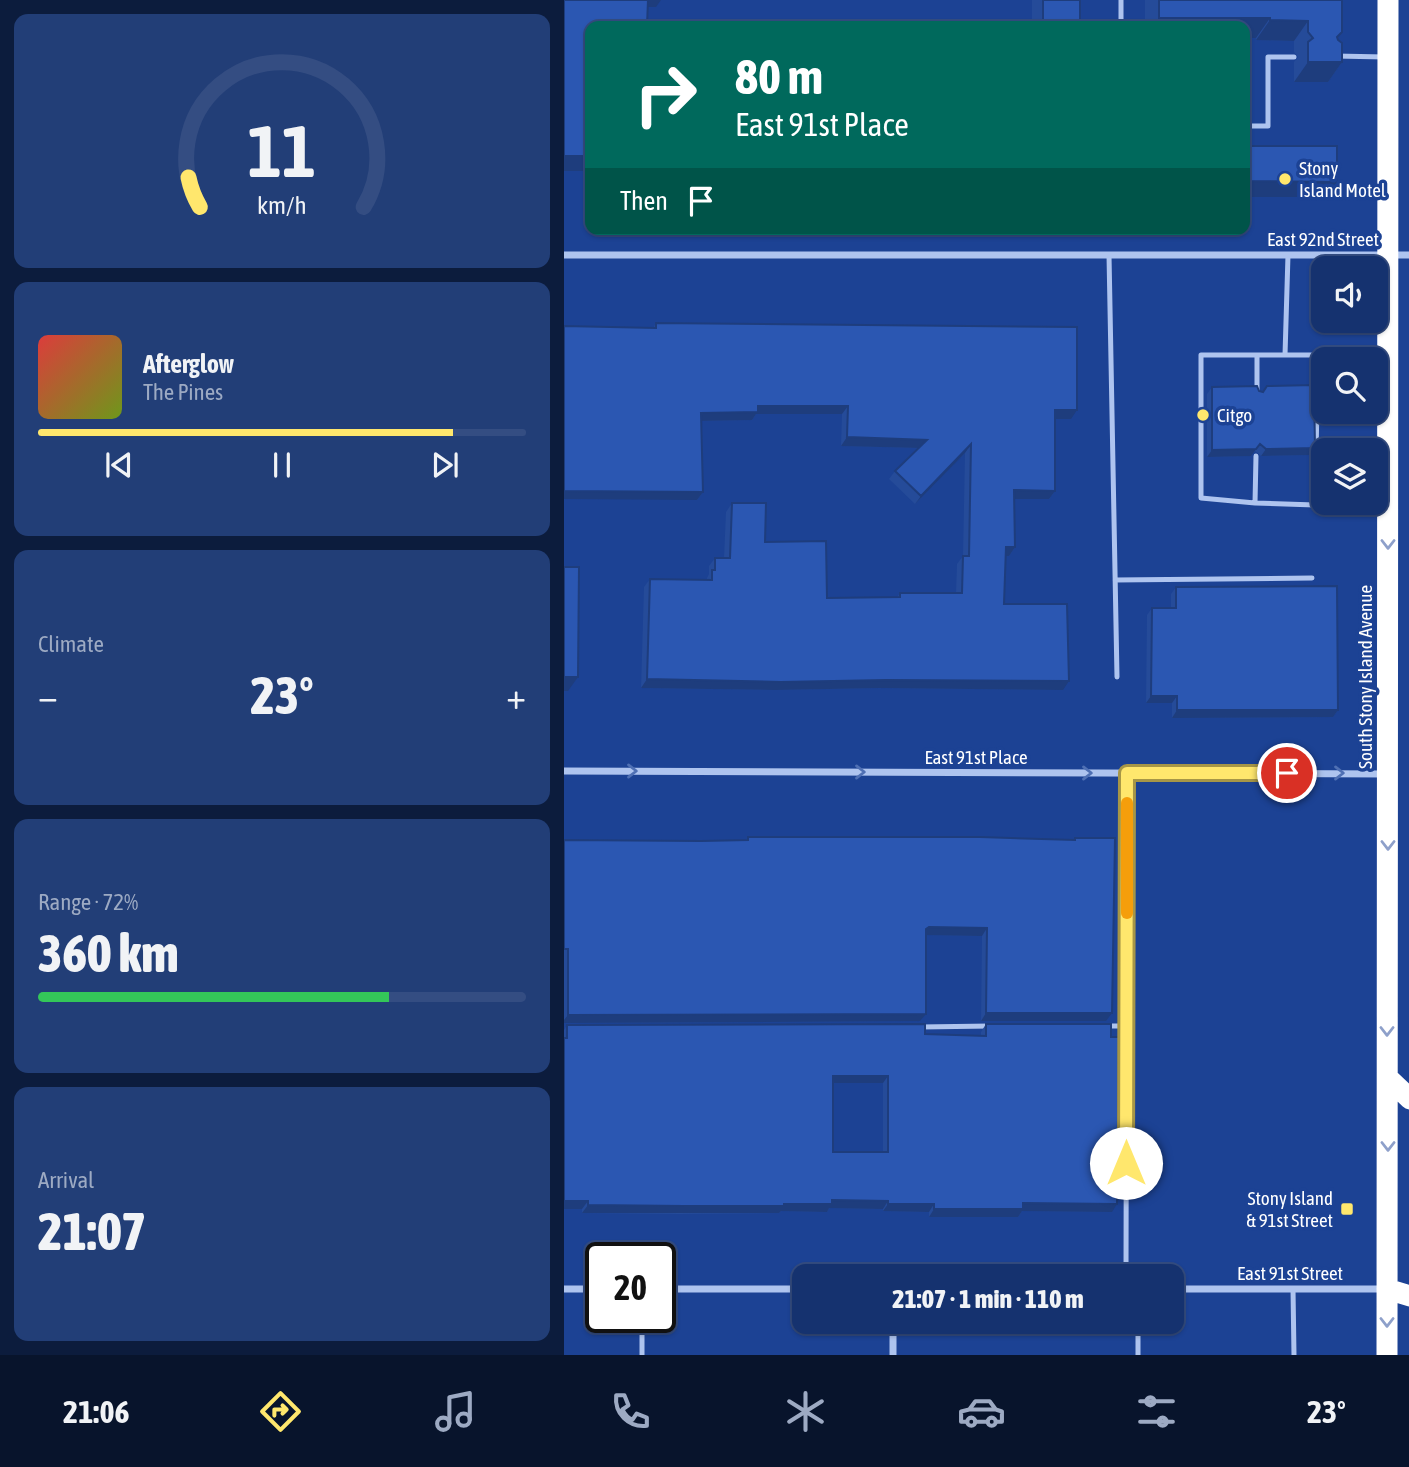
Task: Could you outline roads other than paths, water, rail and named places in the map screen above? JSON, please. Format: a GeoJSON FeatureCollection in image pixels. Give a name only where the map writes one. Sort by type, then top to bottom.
{"type":"FeatureCollection","features":[{"type":"Feature","properties":{"kind":"highway","name":"South Stony Island Avenue"},"geometry":{"type":"LineString","coordinates":[[1387,1355],[1389,354],[1399,255],[1388,57],[1388,0]]}},
{"type":"Feature","properties":{"kind":"highway"},"geometry":{"type":"LineString","coordinates":[[1388,1078],[1409,1099]]}},
{"type":"Feature","properties":{"kind":"highway"},"geometry":{"type":"LineString","coordinates":[[1387,1289],[1409,1296]]}},
{"type":"Feature","properties":{"kind":"street","name":"East 92nd Street"},"geometry":{"type":"LineString","coordinates":[[564,255],[1399,255]]}},
{"type":"Feature","properties":{"kind":"street","name":"East 91st Place"},"geometry":{"type":"LineString","coordinates":[[564,771],[1388,774]]}},
{"type":"Feature","properties":{"kind":"street","name":"East 91st Street"},"geometry":{"type":"LineString","coordinates":[[1184,1289],[1409,1287]]}},
{"type":"Feature","properties":{"kind":"street"},"geometry":{"type":"LineString","coordinates":[[564,1289],[585,1289]]}},
{"type":"Feature","properties":{"kind":"street"},"geometry":{"type":"LineString","coordinates":[[676,1289],[792,1289]]}},
{"type":"Feature","properties":{"kind":"street"},"geometry":{"type":"LineString","coordinates":[[893,1334],[893,1355]]}},
{"type":"Feature","properties":{"kind":"lane"},"geometry":{"type":"LineString","coordinates":[[1121,0],[1121,21]]}},
{"type":"Feature","properties":{"kind":"lane"},"geometry":{"type":"LineString","coordinates":[[1250,126],[1268,125],[1268,57],[1294,57]]}},
{"type":"Feature","properties":{"kind":"lane"},"geometry":{"type":"LineString","coordinates":[[1328,57],[1388,57]]}},
{"type":"Feature","properties":{"kind":"lane"},"geometry":{"type":"LineString","coordinates":[[1109,255],[1118,677]]}},
{"type":"Feature","properties":{"kind":"lane"},"geometry":{"type":"LineString","coordinates":[[1285,355],[1288,255]]}},
{"type":"Feature","properties":{"kind":"lane"},"geometry":{"type":"LineString","coordinates":[[1311,355],[1201,355],[1201,498],[1311,505]]}},
{"type":"Feature","properties":{"kind":"lane"},"geometry":{"type":"LineString","coordinates":[[1257,355],[1257,394]]}},
{"type":"Feature","properties":{"kind":"lane"},"geometry":{"type":"LineString","coordinates":[[1255,503],[1256,456]]}},
{"type":"Feature","properties":{"kind":"lane"},"geometry":{"type":"LineString","coordinates":[[1115,580],[1312,578]]}},
{"type":"Feature","properties":{"kind":"lane"},"geometry":{"type":"LineString","coordinates":[[1126,1264],[1127,773]]}},
{"type":"Feature","properties":{"kind":"lane"},"geometry":{"type":"LineString","coordinates":[[907,1027],[1003,1026]]}},
{"type":"Feature","properties":{"kind":"lane"},"geometry":{"type":"LineString","coordinates":[[1099,1026],[1127,1026]]}},
{"type":"Feature","properties":{"kind":"lane"},"geometry":{"type":"LineString","coordinates":[[1293,1289],[1294,1355]]}},
{"type":"Feature","properties":{"kind":"lane"},"geometry":{"type":"LineString","coordinates":[[642,1333],[642,1355]]}},
{"type":"Feature","properties":{"kind":"lane"},"geometry":{"type":"LineString","coordinates":[[1138,1334],[1138,1355]]}},
{"type":"Feature","properties":{"kind":"place","name":"Stony Island Motel"},"geometry":{"type":"Point","coordinates":[1285,179]}},
{"type":"Feature","properties":{"kind":"place","name":"Citgo"},"geometry":{"type":"Point","coordinates":[1203,415]}},
{"type":"Feature","properties":{"kind":"place","name":"Stony Island & 91st Street"},"geometry":{"type":"Point","coordinates":[1347,1209]}}]}
